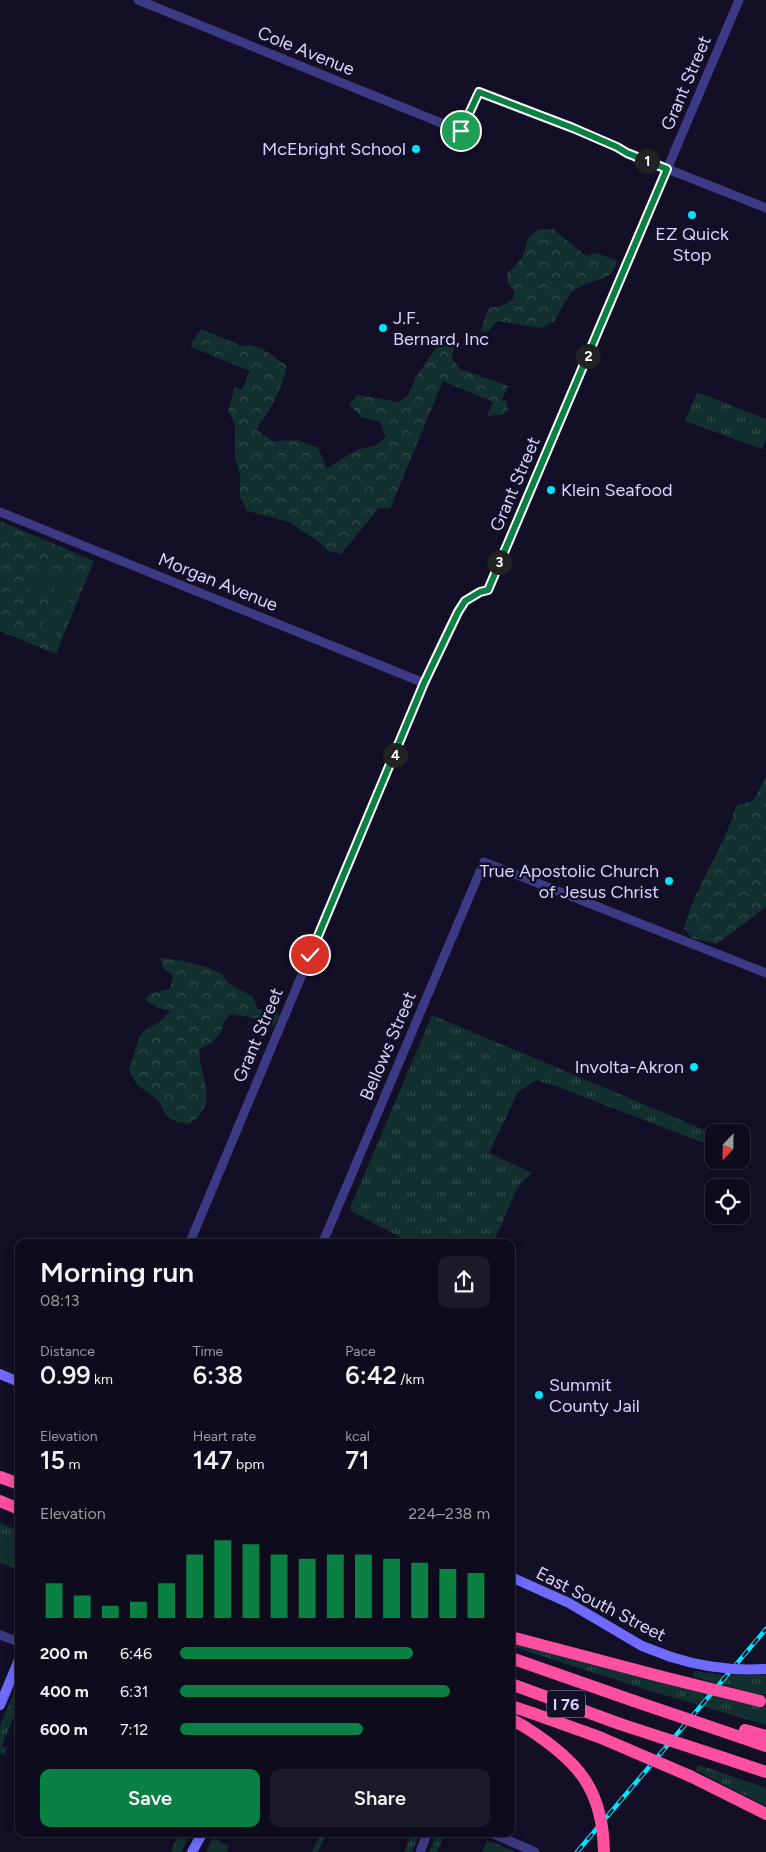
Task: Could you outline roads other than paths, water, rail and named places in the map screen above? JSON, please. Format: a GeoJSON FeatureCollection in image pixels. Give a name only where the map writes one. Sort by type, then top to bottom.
{"type":"FeatureCollection","features":[{"type":"Feature","properties":{"kind":"highway"},"geometry":{"type":"LineString","coordinates":[[0,1477],[15,1483]]}},
{"type":"Feature","properties":{"kind":"highway"},"geometry":{"type":"LineString","coordinates":[[0,1501],[15,1508]]}},
{"type":"Feature","properties":{"kind":"highway"},"geometry":{"type":"LineString","coordinates":[[515,1638],[763,1702]]}},
{"type":"Feature","properties":{"kind":"highway","name":"I 76"},"geometry":{"type":"LineString","coordinates":[[515,1659],[744,1734]]}},
{"type":"Feature","properties":{"kind":"highway","name":"I 76"},"geometry":{"type":"LineString","coordinates":[[515,1685],[620,1724],[766,1772]]}},
{"type":"Feature","properties":{"kind":"highway"},"geometry":{"type":"LineString","coordinates":[[515,1707],[599,1737],[690,1776],[766,1814]]}},
{"type":"Feature","properties":{"kind":"highway"},"geometry":{"type":"LineString","coordinates":[[515,1721],[562,1754],[588,1783],[594,1795],[601,1820],[604,1852]]}},
{"type":"Feature","properties":{"kind":"highway"},"geometry":{"type":"LineString","coordinates":[[744,1734],[766,1736]]}},
{"type":"Feature","properties":{"kind":"highway"},"geometry":{"type":"LineString","coordinates":[[744,1734],[766,1746]]}},
{"type":"Feature","properties":{"kind":"main road"},"geometry":{"type":"LineString","coordinates":[[0,1374],[15,1380]]}},
{"type":"Feature","properties":{"kind":"main road","name":"East South Street"},"geometry":{"type":"LineString","coordinates":[[515,1579],[551,1593],[625,1637],[671,1657],[708,1666],[748,1670],[766,1669]]}},
{"type":"Feature","properties":{"kind":"main road"},"geometry":{"type":"LineString","coordinates":[[0,1705],[15,1669]]}},
{"type":"Feature","properties":{"kind":"main road"},"geometry":{"type":"LineString","coordinates":[[192,1852],[200,1837]]}},
{"type":"Feature","properties":{"kind":"street","name":"Cole Avenue"},"geometry":{"type":"LineString","coordinates":[[138,0],[461,131],[479,92],[573,128],[667,169]]}},
{"type":"Feature","properties":{"kind":"street","name":"Grant Street"},"geometry":{"type":"LineString","coordinates":[[191,1239],[424,683],[465,601],[480,592],[488,590],[739,0]]}},
{"type":"Feature","properties":{"kind":"street"},"geometry":{"type":"LineString","coordinates":[[667,169],[766,208]]}},
{"type":"Feature","properties":{"kind":"street","name":"Morgan Avenue"},"geometry":{"type":"LineString","coordinates":[[0,512],[424,683]]}},
{"type":"Feature","properties":{"kind":"street","name":"Bellows Street"},"geometry":{"type":"LineString","coordinates":[[324,1239],[484,862],[766,973]]}},
{"type":"Feature","properties":{"kind":"street"},"geometry":{"type":"LineString","coordinates":[[0,1634],[15,1640]]}},
{"type":"Feature","properties":{"kind":"street"},"geometry":{"type":"LineString","coordinates":[[420,1852],[426,1837]]}},
{"type":"Feature","properties":{"kind":"street"},"geometry":{"type":"LineString","coordinates":[[501,1837],[536,1852]]}},
{"type":"Feature","properties":{"kind":"railway"},"geometry":{"type":"LineString","coordinates":[[577,1852],[766,1629]]}},
{"type":"Feature","properties":{"kind":"place","name":"McEbright School"},"geometry":{"type":"Point","coordinates":[416,149]}},
{"type":"Feature","properties":{"kind":"place","name":"EZ Quick Stop"},"geometry":{"type":"Point","coordinates":[692,215]}},
{"type":"Feature","properties":{"kind":"place","name":"J.F. Bernard, Inc"},"geometry":{"type":"Point","coordinates":[383,328]}},
{"type":"Feature","properties":{"kind":"place","name":"Klein Seafood"},"geometry":{"type":"Point","coordinates":[551,490]}},
{"type":"Feature","properties":{"kind":"place","name":"True Apostolic Church of Jesus Christ"},"geometry":{"type":"Point","coordinates":[669,881]}},
{"type":"Feature","properties":{"kind":"place","name":"Involta-Akron"},"geometry":{"type":"Point","coordinates":[694,1067]}},
{"type":"Feature","properties":{"kind":"place","name":"Summit County Jail"},"geometry":{"type":"Point","coordinates":[539,1395]}}]}
